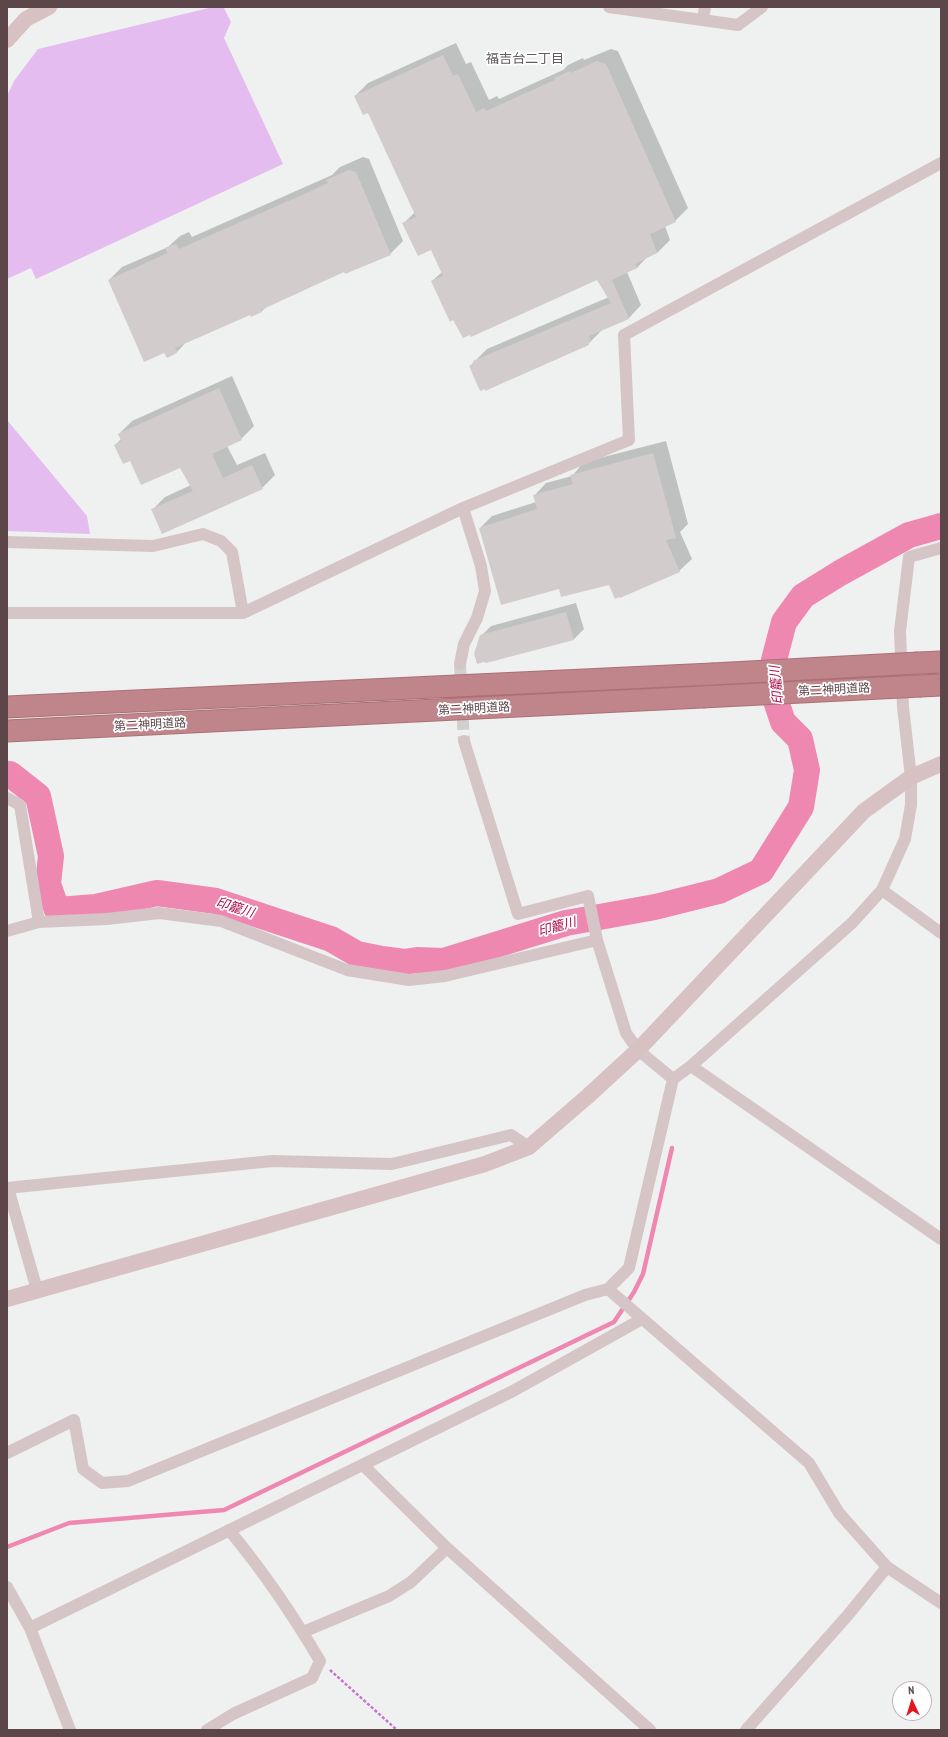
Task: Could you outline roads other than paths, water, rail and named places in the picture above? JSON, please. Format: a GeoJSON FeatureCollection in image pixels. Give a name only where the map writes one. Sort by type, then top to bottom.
{"type":"FeatureCollection","features":[{"type":"Feature","properties":{"kind":"highway","name":"第二神明道路"},"geometry":{"type":"LineString","coordinates":[[7,707],[941,662]]}},
{"type":"Feature","properties":{"kind":"highway","name":"第二神明道路"},"geometry":{"type":"LineString","coordinates":[[7,731],[931,685]]}},
{"type":"Feature","properties":{"kind":"street"},"geometry":{"type":"LineString","coordinates":[[7,40],[26,19],[49,7]]}},
{"type":"Feature","properties":{"kind":"street"},"geometry":{"type":"LineString","coordinates":[[609,7],[738,25],[762,7]]}},
{"type":"Feature","properties":{"kind":"street"},"geometry":{"type":"LineString","coordinates":[[704,20],[705,7]]}},
{"type":"Feature","properties":{"kind":"street"},"geometry":{"type":"LineString","coordinates":[[7,613],[243,613],[463,508],[628,440],[624,335],[941,164]]}},
{"type":"Feature","properties":{"kind":"street"},"geometry":{"type":"LineString","coordinates":[[460,664],[464,644],[477,618],[485,591],[481,566],[463,508]]}},
{"type":"Feature","properties":{"kind":"street"},"geometry":{"type":"LineString","coordinates":[[7,542],[153,546],[204,534],[222,541],[232,552],[243,613]]}},
{"type":"Feature","properties":{"kind":"street"},"geometry":{"type":"LineString","coordinates":[[7,1453],[74,1420],[84,1469],[102,1483],[128,1481],[584,1295],[608,1289],[629,1268],[673,1079],[691,1066],[852,923],[882,890],[905,839],[912,805],[911,777],[903,707],[900,631],[909,557],[941,548]]}},
{"type":"Feature","properties":{"kind":"street"},"geometry":{"type":"LineString","coordinates":[[464,741],[518,914],[588,896],[597,940],[626,1033],[638,1050],[673,1079]]}},
{"type":"Feature","properties":{"kind":"street"},"geometry":{"type":"LineString","coordinates":[[7,1299],[485,1164],[529,1147],[638,1050],[864,811],[911,777],[941,764]]}},
{"type":"Feature","properties":{"kind":"street"},"geometry":{"type":"LineString","coordinates":[[7,798],[20,805],[39,922]]}},
{"type":"Feature","properties":{"kind":"street"},"geometry":{"type":"LineString","coordinates":[[882,890],[941,933]]}},
{"type":"Feature","properties":{"kind":"street"},"geometry":{"type":"LineString","coordinates":[[7,931],[39,922],[107,919],[160,913],[221,921],[347,970],[409,980],[445,976],[597,940]]}},
{"type":"Feature","properties":{"kind":"street"},"geometry":{"type":"LineString","coordinates":[[691,1066],[941,1240]]}},
{"type":"Feature","properties":{"kind":"street"},"geometry":{"type":"LineString","coordinates":[[37,1290],[8,1188],[272,1161],[392,1164],[511,1135],[529,1147]]}},
{"type":"Feature","properties":{"kind":"street"},"geometry":{"type":"LineString","coordinates":[[608,1289],[809,1463],[839,1513],[887,1566],[941,1603]]}},
{"type":"Feature","properties":{"kind":"street"},"geometry":{"type":"LineString","coordinates":[[30,1628],[364,1466],[513,1391],[642,1319]]}},
{"type":"Feature","properties":{"kind":"street"},"geometry":{"type":"LineString","coordinates":[[364,1466],[447,1548],[650,1730]]}},
{"type":"Feature","properties":{"kind":"street"},"geometry":{"type":"LineString","coordinates":[[207,1730],[233,1714],[312,1678],[320,1660],[303,1632],[247,1551],[230,1530]]}},
{"type":"Feature","properties":{"kind":"street"},"geometry":{"type":"LineString","coordinates":[[303,1632],[389,1596],[411,1582],[447,1548]]}},
{"type":"Feature","properties":{"kind":"street"},"geometry":{"type":"LineString","coordinates":[[746,1730],[848,1615],[887,1566]]}},
{"type":"Feature","properties":{"kind":"street"},"geometry":{"type":"LineString","coordinates":[[7,1587],[30,1628],[70,1730]]}},
{"type":"Feature","properties":{"kind":"waterway","name":"印籠川"},"geometry":{"type":"LineString","coordinates":[[7,774],[10,774],[38,796],[51,856],[48,884],[57,910],[96,907],[157,893],[216,901],[331,939],[357,954],[404,962],[417,960],[444,961],[566,923],[655,907],[719,891],[761,871],[801,807],[807,770],[800,739],[783,722],[777,704],[774,660],[784,622],[803,596],[840,573],[909,535],[941,526]]}},
{"type":"Feature","properties":{"kind":"waterway"},"geometry":{"type":"LineString","coordinates":[[7,1547],[69,1523],[224,1510],[614,1322],[634,1292],[643,1274],[672,1148]]}},
{"type":"Feature","properties":{"kind":"tunnel"},"geometry":{"type":"LineString","coordinates":[[460,664],[464,741]]}},
{"type":"Feature","properties":{"kind":"district","name":"福吉台二丁目"},"geometry":{"type":"Point","coordinates":[525,59]}}]}
